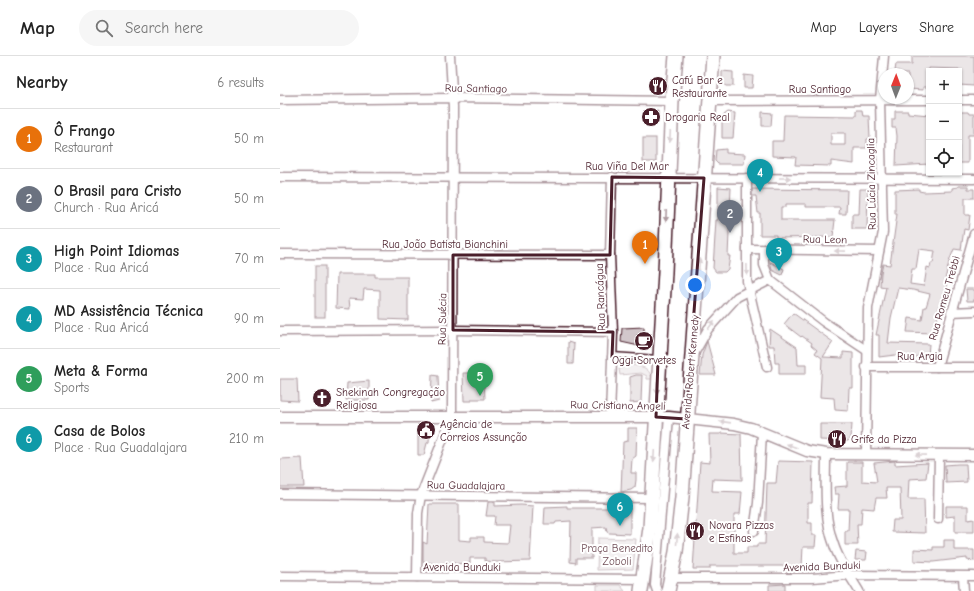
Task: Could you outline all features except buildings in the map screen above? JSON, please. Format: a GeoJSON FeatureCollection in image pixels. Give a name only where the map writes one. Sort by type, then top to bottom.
{"type":"FeatureCollection","features":[{"type":"Feature","properties":{"kind":"main road"},"geometry":{"type":"LineString","coordinates":[[642,585],[647,555],[652,498],[658,360],[665,272],[672,101],[676,56]]}},
{"type":"Feature","properties":{"kind":"main road","name":"Avenida Robert Kennedy"},"geometry":{"type":"LineString","coordinates":[[668,591],[676,552],[682,497],[686,419],[695,317],[713,56]]}},
{"type":"Feature","properties":{"kind":"street","name":"Rua Suécia"},"geometry":{"type":"LineString","coordinates":[[418,577],[418,513],[421,495],[452,416],[453,178],[450,56]]}},
{"type":"Feature","properties":{"kind":"street","name":"Rua Lúcia Zincaglia"},"geometry":{"type":"LineString","coordinates":[[883,68],[884,56]]}},
{"type":"Feature","properties":{"kind":"street","name":"Rua Santiago"},"geometry":{"type":"LineString","coordinates":[[280,100],[452,98],[672,101]]}},
{"type":"Feature","properties":{"kind":"street","name":"Rua Santiago"},"geometry":{"type":"LineString","coordinates":[[711,100],[878,100]]}},
{"type":"Feature","properties":{"kind":"street","name":"Rua Santiago"},"geometry":{"type":"LineString","coordinates":[[914,100],[926,100]]}},
{"type":"Feature","properties":{"kind":"street"},"geometry":{"type":"LineString","coordinates":[[962,100],[974,100]]}},
{"type":"Feature","properties":{"kind":"street","name":"Rua Lúcia Zincaglia"},"geometry":{"type":"LineString","coordinates":[[866,454],[866,350],[868,308],[883,232],[880,104]]}},
{"type":"Feature","properties":{"kind":"street","name":"Rua Viña Del Mar"},"geometry":{"type":"LineString","coordinates":[[280,177],[974,179]]}},
{"type":"Feature","properties":{"kind":"street","name":"Rua Rancágua"},"geometry":{"type":"LineString","coordinates":[[610,417],[612,357],[610,255],[612,177]]}},
{"type":"Feature","properties":{"kind":"street"},"geometry":{"type":"LineString","coordinates":[[747,178],[747,272],[749,291],[766,368]]}},
{"type":"Feature","properties":{"kind":"street","name":"Rua Romeu Trebbi"},"geometry":{"type":"LineString","coordinates":[[937,367],[951,312],[970,258],[974,234]]}},
{"type":"Feature","properties":{"kind":"street","name":"Rua Leon"},"geometry":{"type":"LineString","coordinates":[[747,249],[879,251]]}},
{"type":"Feature","properties":{"kind":"street"},"geometry":{"type":"LineString","coordinates":[[764,249],[764,265],[770,280],[824,322],[866,350]]}},
{"type":"Feature","properties":{"kind":"street","name":"Rua João Batista Bianchini"},"geometry":{"type":"LineString","coordinates":[[280,254],[610,255]]}},
{"type":"Feature","properties":{"kind":"street"},"geometry":{"type":"LineString","coordinates":[[691,359],[708,329],[724,309],[737,297],[770,280]]}},
{"type":"Feature","properties":{"kind":"street"},"geometry":{"type":"LineString","coordinates":[[951,312],[974,311]]}},
{"type":"Feature","properties":{"kind":"street"},"geometry":{"type":"LineString","coordinates":[[280,331],[453,330],[612,332]]}},
{"type":"Feature","properties":{"kind":"street"},"geometry":{"type":"LineString","coordinates":[[612,357],[658,360]]}},
{"type":"Feature","properties":{"kind":"street","name":"Rua Argia"},"geometry":{"type":"LineString","coordinates":[[866,367],[974,366]]}},
{"type":"Feature","properties":{"kind":"street","name":"Rua Cristiano Angeli"},"geometry":{"type":"LineString","coordinates":[[280,416],[669,417],[734,424],[762,433],[801,449],[826,454],[974,455]]}},
{"type":"Feature","properties":{"kind":"street","name":"Avenida Robert Kennedy"},"geometry":{"type":"LineString","coordinates":[[657,591],[658,536],[669,417]]}},
{"type":"Feature","properties":{"kind":"street"},"geometry":{"type":"LineString","coordinates":[[754,531],[758,508],[762,433]]}},
{"type":"Feature","properties":{"kind":"street"},"geometry":{"type":"LineString","coordinates":[[826,454],[827,520],[834,546],[859,591]]}},
{"type":"Feature","properties":{"kind":"street"},"geometry":{"type":"LineString","coordinates":[[938,520],[939,455]]}},
{"type":"Feature","properties":{"kind":"street","name":"Rua Guadalajara"},"geometry":{"type":"LineString","coordinates":[[280,494],[652,498]]}},
{"type":"Feature","properties":{"kind":"street","name":"Avenida Bunduki"},"geometry":{"type":"LineString","coordinates":[[671,578],[812,578],[849,574],[974,576]]}},
{"type":"Feature","properties":{"kind":"street","name":"Avenida Bunduki"},"geometry":{"type":"LineString","coordinates":[[280,576],[418,577],[642,585]]}},
{"type":"Feature","properties":{"kind":"street"},"geometry":{"type":"LineString","coordinates":[[963,576],[964,591]]}},
{"type":"Feature","properties":{"kind":"highlighted area"},"geometry":{"type":"Polygon","coordinates":[[[612,177],[704,178],[686,419],[656,417],[658,360],[612,357],[613,332],[453,330],[453,255],[610,255],[612,177]]]}},
{"type":"Feature","properties":{"kind":"green space"},"geometry":{"type":"Polygon","coordinates":[[[628,365],[640,366],[646,369],[649,371],[652,379],[647,379],[647,376],[641,373],[620,375],[619,369],[628,365]]]}},
{"type":"Feature","properties":{"kind":"green space","name":"Praça Benedito Zoboli"},"geometry":{"type":"Polygon","coordinates":[[[598,538],[636,539],[633,569],[597,570],[598,538]]]}},
{"type":"Feature","properties":{"kind":"green space"},"geometry":{"type":"Polygon","coordinates":[[[597,585],[620,585],[625,591],[597,591],[597,585]]]}},
{"type":"Feature","properties":{"kind":"place","name":"Cafú Bar e Restaurante"},"geometry":{"type":"Point","coordinates":[658,86]}},
{"type":"Feature","properties":{"kind":"place","name":"Drogaria Real"},"geometry":{"type":"Point","coordinates":[651,117]}},
{"type":"Feature","properties":{"kind":"place","name":"MD Assistência Técnica"},"geometry":{"type":"Point","coordinates":[760,192]}},
{"type":"Feature","properties":{"kind":"place","name":"O Brasil para Cristo"},"geometry":{"type":"Point","coordinates":[730,233]}},
{"type":"Feature","properties":{"kind":"place","name":"Ô Frango"},"geometry":{"type":"Point","coordinates":[645,264]}},
{"type":"Feature","properties":{"kind":"place","name":"High Point Idiomas"},"geometry":{"type":"Point","coordinates":[779,271]}},
{"type":"Feature","properties":{"kind":"place","name":"Oggi Sorvetes"},"geometry":{"type":"Point","coordinates":[644,341]}},
{"type":"Feature","properties":{"kind":"place","name":"Meta & Forma"},"geometry":{"type":"Point","coordinates":[480,396]}},
{"type":"Feature","properties":{"kind":"place","name":"Shekinah Congregação Religiosa"},"geometry":{"type":"Point","coordinates":[322,398]}},
{"type":"Feature","properties":{"kind":"place","name":"Agência de Correios Assunção"},"geometry":{"type":"Point","coordinates":[426,430]}},
{"type":"Feature","properties":{"kind":"place","name":"Grife da Pizza"},"geometry":{"type":"Point","coordinates":[837,439]}},
{"type":"Feature","properties":{"kind":"place","name":"Casa de Bolos"},"geometry":{"type":"Point","coordinates":[620,526]}},
{"type":"Feature","properties":{"kind":"place","name":"Novara Pizzas e Esfihas"},"geometry":{"type":"Point","coordinates":[695,531]}}]}
